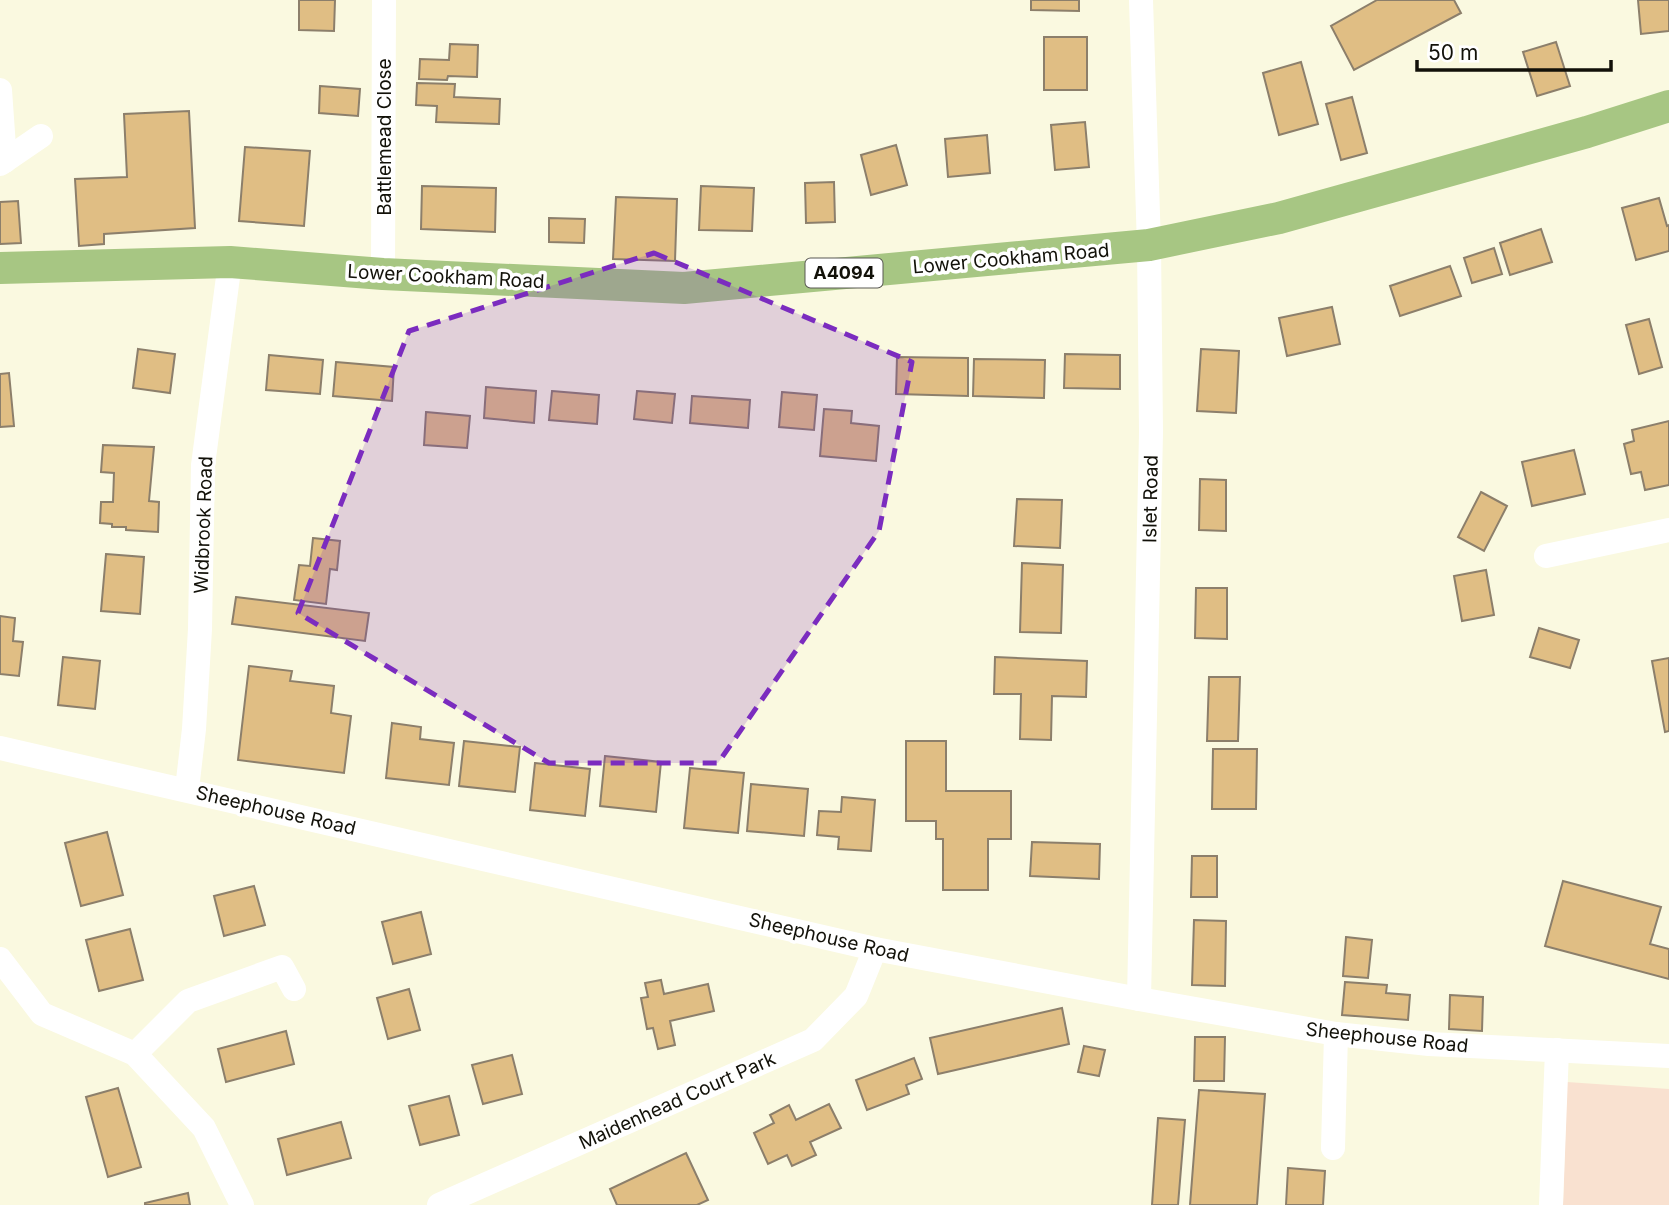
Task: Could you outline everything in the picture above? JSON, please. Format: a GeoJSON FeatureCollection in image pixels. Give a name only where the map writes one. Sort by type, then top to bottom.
{"type":"FeatureCollection","features":[{"type":"Feature","properties":{"kind":"main road","name":"Lower Cookham Road"},"geometry":{"type":"LineString","coordinates":[[0,268],[230,262],[383,274],[684,288],[1149,246],[1279,218],[1574,136],[1669,106]]}},
{"type":"Feature","properties":{"kind":"street","name":"Battlemead Close"},"geometry":{"type":"LineString","coordinates":[[383,274],[384,0]]}},
{"type":"Feature","properties":{"kind":"street","name":"Islet Road"},"geometry":{"type":"LineString","coordinates":[[1139,999],[1151,432],[1149,246],[1141,0]]}},
{"type":"Feature","properties":{"kind":"street"},"geometry":{"type":"LineString","coordinates":[[0,90],[2,162]]}},
{"type":"Feature","properties":{"kind":"street"},"geometry":{"type":"LineString","coordinates":[[2,162],[41,136]]}},
{"type":"Feature","properties":{"kind":"street","name":"Widbrook Road"},"geometry":{"type":"LineString","coordinates":[[187,789],[194,729],[200,629],[203,465],[230,262]]}},
{"type":"Feature","properties":{"kind":"street"},"geometry":{"type":"LineString","coordinates":[[1546,556],[1669,530]]}},
{"type":"Feature","properties":{"kind":"street","name":"Sheephouse Road"},"geometry":{"type":"LineString","coordinates":[[0,748],[875,949],[1139,999],[1336,1034],[1429,1044],[1669,1056]]}},
{"type":"Feature","properties":{"kind":"street","name":"Maidenhead Court Park"},"geometry":{"type":"LineString","coordinates":[[439,1205],[813,1040],[856,996],[875,949]]}},
{"type":"Feature","properties":{"kind":"street"},"geometry":{"type":"LineString","coordinates":[[0,959],[42,1014],[135,1054],[204,1128],[242,1205]]}},
{"type":"Feature","properties":{"kind":"street"},"geometry":{"type":"LineString","coordinates":[[135,1054],[188,1001],[293,962],[294,989]]}},
{"type":"Feature","properties":{"kind":"street"},"geometry":{"type":"LineString","coordinates":[[1332,1148],[1336,1034]]}},
{"type":"Feature","properties":{"kind":"street"},"geometry":{"type":"LineString","coordinates":[[1552,1205],[1557,1050]]}},
{"type":"Feature","properties":{"kind":"highlighted area"},"geometry":{"type":"Polygon","coordinates":[[[654,253],[912,362],[879,531],[718,763],[549,763],[298,613],[409,331],[654,253]]]}},
{"type":"Feature","properties":{"kind":"shaded area"},"geometry":{"type":"Polygon","coordinates":[[[1567,1082],[1669,1089],[1669,1205],[1563,1205],[1567,1082]]]}},
{"type":"Feature","properties":{"kind":"building"},"geometry":{"type":"Polygon","coordinates":[[[299,0],[335,0],[334,31],[299,30],[299,0]]]}},
{"type":"Feature","properties":{"kind":"building"},"geometry":{"type":"Polygon","coordinates":[[[1031,0],[1079,0],[1079,11],[1031,10],[1031,0]]]}},
{"type":"Feature","properties":{"kind":"building"},"geometry":{"type":"Polygon","coordinates":[[[1377,0],[1454,0],[1461,13],[1354,70],[1331,26],[1377,0]]]}},
{"type":"Feature","properties":{"kind":"building"},"geometry":{"type":"Polygon","coordinates":[[[1638,0],[1669,0],[1669,31],[1641,34],[1638,0]]]}},
{"type":"Feature","properties":{"kind":"building"},"geometry":{"type":"Polygon","coordinates":[[[1044,37],[1087,37],[1087,90],[1044,90],[1044,37]]]}},
{"type":"Feature","properties":{"kind":"building"},"geometry":{"type":"Polygon","coordinates":[[[1556,42],[1570,86],[1537,96],[1523,52],[1556,42]]]}},
{"type":"Feature","properties":{"kind":"building"},"geometry":{"type":"Polygon","coordinates":[[[450,44],[478,45],[477,77],[419,79],[420,59],[449,60],[450,44]]]}},
{"type":"Feature","properties":{"kind":"building"},"geometry":{"type":"Polygon","coordinates":[[[1301,62],[1318,124],[1279,135],[1263,73],[1301,62]]]}},
{"type":"Feature","properties":{"kind":"building"},"geometry":{"type":"Polygon","coordinates":[[[417,83],[455,84],[454,97],[500,99],[499,124],[436,122],[437,106],[416,105],[417,83]]]}},
{"type":"Feature","properties":{"kind":"building"},"geometry":{"type":"Polygon","coordinates":[[[320,86],[360,89],[358,116],[319,113],[320,86]]]}},
{"type":"Feature","properties":{"kind":"building"},"geometry":{"type":"Polygon","coordinates":[[[1352,97],[1367,153],[1341,160],[1326,104],[1352,97]]]}},
{"type":"Feature","properties":{"kind":"building"},"geometry":{"type":"Polygon","coordinates":[[[189,111],[195,228],[104,234],[104,244],[79,246],[75,179],[127,177],[124,114],[189,111]]]}},
{"type":"Feature","properties":{"kind":"building"},"geometry":{"type":"Polygon","coordinates":[[[1085,122],[1089,167],[1055,170],[1051,125],[1085,122]]]}},
{"type":"Feature","properties":{"kind":"building"},"geometry":{"type":"Polygon","coordinates":[[[987,135],[990,173],[948,177],[945,139],[987,135]]]}},
{"type":"Feature","properties":{"kind":"building"},"geometry":{"type":"Polygon","coordinates":[[[896,145],[907,185],[871,195],[861,155],[896,145]]]}},
{"type":"Feature","properties":{"kind":"building"},"geometry":{"type":"Polygon","coordinates":[[[245,147],[310,151],[304,226],[239,221],[245,147]]]}},
{"type":"Feature","properties":{"kind":"building"},"geometry":{"type":"Polygon","coordinates":[[[834,182],[835,222],[806,223],[805,183],[834,182]]]}},
{"type":"Feature","properties":{"kind":"building"},"geometry":{"type":"Polygon","coordinates":[[[422,186],[496,188],[495,232],[421,229],[422,186]]]}},
{"type":"Feature","properties":{"kind":"building"},"geometry":{"type":"Polygon","coordinates":[[[701,186],[754,188],[752,231],[699,230],[701,186]]]}},
{"type":"Feature","properties":{"kind":"building"},"geometry":{"type":"Polygon","coordinates":[[[616,197],[677,199],[675,261],[613,259],[616,197]]]}},
{"type":"Feature","properties":{"kind":"building"},"geometry":{"type":"Polygon","coordinates":[[[1659,198],[1667,226],[1669,225],[1669,251],[1636,260],[1622,208],[1659,198]]]}},
{"type":"Feature","properties":{"kind":"building"},"geometry":{"type":"Polygon","coordinates":[[[18,201],[21,243],[0,244],[0,202],[18,201]]]}},
{"type":"Feature","properties":{"kind":"building"},"geometry":{"type":"Polygon","coordinates":[[[549,218],[585,219],[584,243],[549,242],[549,218]]]}},
{"type":"Feature","properties":{"kind":"building"},"geometry":{"type":"Polygon","coordinates":[[[1541,229],[1552,262],[1510,275],[1500,243],[1541,229]]]}},
{"type":"Feature","properties":{"kind":"building"},"geometry":{"type":"Polygon","coordinates":[[[1494,248],[1502,274],[1472,283],[1464,258],[1494,248]]]}},
{"type":"Feature","properties":{"kind":"building"},"geometry":{"type":"Polygon","coordinates":[[[1450,266],[1461,296],[1400,316],[1390,286],[1450,266]]]}},
{"type":"Feature","properties":{"kind":"building"},"geometry":{"type":"Polygon","coordinates":[[[1332,307],[1340,344],[1287,356],[1279,318],[1332,307]]]}},
{"type":"Feature","properties":{"kind":"building"},"geometry":{"type":"Polygon","coordinates":[[[1649,319],[1662,367],[1639,374],[1626,325],[1649,319]]]}},
{"type":"Feature","properties":{"kind":"building"},"geometry":{"type":"Polygon","coordinates":[[[138,349],[175,354],[170,393],[133,388],[138,349]]]}},
{"type":"Feature","properties":{"kind":"building"},"geometry":{"type":"Polygon","coordinates":[[[1201,349],[1239,351],[1236,413],[1197,411],[1201,349]]]}},
{"type":"Feature","properties":{"kind":"building"},"geometry":{"type":"Polygon","coordinates":[[[1065,354],[1120,355],[1120,389],[1064,388],[1065,354]]]}},
{"type":"Feature","properties":{"kind":"building"},"geometry":{"type":"Polygon","coordinates":[[[269,355],[323,360],[320,394],[266,390],[269,355]]]}},
{"type":"Feature","properties":{"kind":"building"},"geometry":{"type":"Polygon","coordinates":[[[897,357],[968,358],[968,396],[896,394],[897,357]]]}},
{"type":"Feature","properties":{"kind":"building"},"geometry":{"type":"Polygon","coordinates":[[[974,359],[1045,360],[1044,398],[973,396],[974,359]]]}},
{"type":"Feature","properties":{"kind":"building"},"geometry":{"type":"Polygon","coordinates":[[[336,362],[394,367],[392,401],[333,396],[336,362]]]}},
{"type":"Feature","properties":{"kind":"building"},"geometry":{"type":"Polygon","coordinates":[[[9,373],[14,426],[0,427],[0,374],[9,373]]]}},
{"type":"Feature","properties":{"kind":"building"},"geometry":{"type":"Polygon","coordinates":[[[486,387],[536,391],[534,423],[484,418],[486,387]]]}},
{"type":"Feature","properties":{"kind":"building"},"geometry":{"type":"Polygon","coordinates":[[[552,391],[599,395],[597,424],[549,420],[552,391]]]}},
{"type":"Feature","properties":{"kind":"building"},"geometry":{"type":"Polygon","coordinates":[[[637,391],[675,394],[672,423],[634,419],[637,391]]]}},
{"type":"Feature","properties":{"kind":"building"},"geometry":{"type":"Polygon","coordinates":[[[782,392],[817,395],[814,430],[779,427],[782,392]]]}},
{"type":"Feature","properties":{"kind":"building"},"geometry":{"type":"Polygon","coordinates":[[[692,396],[750,400],[748,428],[690,423],[692,396]]]}},
{"type":"Feature","properties":{"kind":"building"},"geometry":{"type":"Polygon","coordinates":[[[824,409],[852,411],[851,423],[879,426],[876,461],[820,456],[824,409]]]}},
{"type":"Feature","properties":{"kind":"building"},"geometry":{"type":"Polygon","coordinates":[[[426,412],[470,416],[467,448],[424,445],[426,412]]]}},
{"type":"Feature","properties":{"kind":"building"},"geometry":{"type":"Polygon","coordinates":[[[1669,421],[1669,485],[1645,490],[1641,472],[1631,474],[1624,444],[1634,441],[1632,430],[1669,421]]]}},
{"type":"Feature","properties":{"kind":"building"},"geometry":{"type":"Polygon","coordinates":[[[103,445],[154,447],[149,501],[159,502],[158,532],[126,530],[126,527],[112,527],[112,524],[100,523],[101,502],[113,502],[114,473],[101,472],[103,445]]]}},
{"type":"Feature","properties":{"kind":"building"},"geometry":{"type":"Polygon","coordinates":[[[1574,450],[1585,494],[1532,506],[1522,462],[1574,450]]]}},
{"type":"Feature","properties":{"kind":"building"},"geometry":{"type":"Polygon","coordinates":[[[1200,479],[1226,480],[1226,531],[1199,530],[1200,479]]]}},
{"type":"Feature","properties":{"kind":"building"},"geometry":{"type":"Polygon","coordinates":[[[1481,492],[1507,506],[1484,551],[1458,537],[1481,492]]]}},
{"type":"Feature","properties":{"kind":"building"},"geometry":{"type":"Polygon","coordinates":[[[1017,499],[1062,500],[1060,548],[1014,546],[1017,499]]]}},
{"type":"Feature","properties":{"kind":"building"},"geometry":{"type":"Polygon","coordinates":[[[313,538],[340,541],[337,570],[330,569],[326,604],[294,600],[299,565],[310,566],[313,538]]]}},
{"type":"Feature","properties":{"kind":"building"},"geometry":{"type":"Polygon","coordinates":[[[106,554],[144,557],[140,614],[101,611],[106,554]]]}},
{"type":"Feature","properties":{"kind":"building"},"geometry":{"type":"Polygon","coordinates":[[[1022,563],[1063,565],[1061,633],[1020,632],[1022,563]]]}},
{"type":"Feature","properties":{"kind":"building"},"geometry":{"type":"Polygon","coordinates":[[[1486,570],[1494,615],[1462,621],[1454,576],[1486,570]]]}},
{"type":"Feature","properties":{"kind":"building"},"geometry":{"type":"Polygon","coordinates":[[[1196,588],[1227,588],[1227,639],[1195,638],[1196,588]]]}},
{"type":"Feature","properties":{"kind":"building"},"geometry":{"type":"Polygon","coordinates":[[[236,597],[369,613],[365,641],[232,624],[236,597]]]}},
{"type":"Feature","properties":{"kind":"building"},"geometry":{"type":"Polygon","coordinates":[[[0,616],[15,618],[13,641],[23,642],[19,676],[0,674],[0,616]]]}},
{"type":"Feature","properties":{"kind":"building"},"geometry":{"type":"Polygon","coordinates":[[[1539,628],[1579,640],[1570,668],[1530,657],[1539,628]]]}},
{"type":"Feature","properties":{"kind":"building"},"geometry":{"type":"Polygon","coordinates":[[[63,657],[100,661],[95,709],[58,705],[63,657]]]}},
{"type":"Feature","properties":{"kind":"building"},"geometry":{"type":"Polygon","coordinates":[[[995,657],[1087,661],[1086,697],[1052,696],[1051,740],[1020,739],[1021,694],[994,694],[995,657]]]}},
{"type":"Feature","properties":{"kind":"building"},"geometry":{"type":"Polygon","coordinates":[[[1669,658],[1669,731],[1665,732],[1652,661],[1669,658]]]}},
{"type":"Feature","properties":{"kind":"building"},"geometry":{"type":"Polygon","coordinates":[[[249,666],[292,671],[290,681],[334,686],[331,713],[351,716],[344,773],[238,760],[249,666]]]}},
{"type":"Feature","properties":{"kind":"building"},"geometry":{"type":"Polygon","coordinates":[[[1209,677],[1240,677],[1238,741],[1207,741],[1209,677]]]}},
{"type":"Feature","properties":{"kind":"building"},"geometry":{"type":"Polygon","coordinates":[[[392,723],[421,727],[420,739],[454,743],[449,785],[386,778],[392,723]]]}},
{"type":"Feature","properties":{"kind":"building"},"geometry":{"type":"Polygon","coordinates":[[[464,741],[520,747],[515,792],[459,786],[464,741]]]}},
{"type":"Feature","properties":{"kind":"building"},"geometry":{"type":"Polygon","coordinates":[[[906,741],[946,741],[946,791],[1011,791],[1011,839],[988,839],[988,890],[943,890],[943,839],[936,839],[936,821],[906,821],[906,741]]]}},
{"type":"Feature","properties":{"kind":"building"},"geometry":{"type":"Polygon","coordinates":[[[1213,749],[1257,749],[1256,809],[1212,809],[1213,749]]]}},
{"type":"Feature","properties":{"kind":"building"},"geometry":{"type":"Polygon","coordinates":[[[605,756],[661,762],[656,812],[600,806],[605,756]]]}},
{"type":"Feature","properties":{"kind":"building"},"geometry":{"type":"Polygon","coordinates":[[[535,763],[590,769],[585,816],[530,810],[535,763]]]}},
{"type":"Feature","properties":{"kind":"building"},"geometry":{"type":"Polygon","coordinates":[[[690,768],[744,773],[738,833],[684,828],[690,768]]]}},
{"type":"Feature","properties":{"kind":"building"},"geometry":{"type":"Polygon","coordinates":[[[751,784],[808,789],[804,836],[747,831],[751,784]]]}},
{"type":"Feature","properties":{"kind":"building"},"geometry":{"type":"Polygon","coordinates":[[[842,797],[875,800],[871,851],[838,849],[839,837],[817,835],[819,811],[841,812],[842,797]]]}},
{"type":"Feature","properties":{"kind":"building"},"geometry":{"type":"Polygon","coordinates":[[[107,832],[123,895],[81,906],[65,843],[107,832]]]}},
{"type":"Feature","properties":{"kind":"building"},"geometry":{"type":"Polygon","coordinates":[[[1032,842],[1100,844],[1099,879],[1030,876],[1032,842]]]}},
{"type":"Feature","properties":{"kind":"building"},"geometry":{"type":"Polygon","coordinates":[[[1192,856],[1217,856],[1217,897],[1191,897],[1192,856]]]}},
{"type":"Feature","properties":{"kind":"building"},"geometry":{"type":"Polygon","coordinates":[[[1563,881],[1661,907],[1650,944],[1669,949],[1669,979],[1545,946],[1563,881]]]}},
{"type":"Feature","properties":{"kind":"building"},"geometry":{"type":"Polygon","coordinates":[[[254,886],[265,925],[224,936],[214,896],[254,886]]]}},
{"type":"Feature","properties":{"kind":"building"},"geometry":{"type":"Polygon","coordinates":[[[421,912],[431,954],[393,964],[382,922],[421,912]]]}},
{"type":"Feature","properties":{"kind":"building"},"geometry":{"type":"Polygon","coordinates":[[[1194,920],[1226,921],[1225,986],[1192,985],[1194,920]]]}},
{"type":"Feature","properties":{"kind":"building"},"geometry":{"type":"Polygon","coordinates":[[[130,929],[143,980],[99,991],[86,940],[130,929]]]}},
{"type":"Feature","properties":{"kind":"building"},"geometry":{"type":"Polygon","coordinates":[[[1346,937],[1372,940],[1368,978],[1343,976],[1346,937]]]}},
{"type":"Feature","properties":{"kind":"building"},"geometry":{"type":"Polygon","coordinates":[[[661,980],[664,994],[708,984],[714,1011],[670,1021],[675,1045],[658,1049],[653,1028],[647,1029],[641,998],[648,997],[645,983],[661,980]]]}},
{"type":"Feature","properties":{"kind":"building"},"geometry":{"type":"Polygon","coordinates":[[[1345,982],[1387,985],[1386,993],[1410,995],[1408,1020],[1342,1015],[1345,982]]]}},
{"type":"Feature","properties":{"kind":"building"},"geometry":{"type":"Polygon","coordinates":[[[409,989],[420,1030],[388,1039],[377,998],[409,989]]]}},
{"type":"Feature","properties":{"kind":"building"},"geometry":{"type":"Polygon","coordinates":[[[1450,995],[1483,997],[1482,1031],[1449,1029],[1450,995]]]}},
{"type":"Feature","properties":{"kind":"building"},"geometry":{"type":"Polygon","coordinates":[[[1062,1008],[1069,1044],[938,1074],[930,1038],[1062,1008]]]}},
{"type":"Feature","properties":{"kind":"building"},"geometry":{"type":"Polygon","coordinates":[[[286,1031],[294,1064],[226,1082],[218,1049],[286,1031]]]}},
{"type":"Feature","properties":{"kind":"building"},"geometry":{"type":"Polygon","coordinates":[[[1195,1037],[1225,1037],[1224,1081],[1194,1081],[1195,1037]]]}},
{"type":"Feature","properties":{"kind":"building"},"geometry":{"type":"Polygon","coordinates":[[[1084,1046],[1105,1050],[1099,1076],[1078,1072],[1084,1046]]]}},
{"type":"Feature","properties":{"kind":"building"},"geometry":{"type":"Polygon","coordinates":[[[512,1055],[522,1094],[483,1104],[472,1065],[512,1055]]]}},
{"type":"Feature","properties":{"kind":"building"},"geometry":{"type":"Polygon","coordinates":[[[914,1058],[922,1079],[906,1085],[909,1094],[867,1110],[856,1080],[914,1058]]]}},
{"type":"Feature","properties":{"kind":"building"},"geometry":{"type":"Polygon","coordinates":[[[118,1088],[141,1167],[108,1177],[86,1097],[118,1088]]]}},
{"type":"Feature","properties":{"kind":"building"},"geometry":{"type":"Polygon","coordinates":[[[1199,1090],[1265,1094],[1257,1205],[1190,1205],[1199,1090]]]}},
{"type":"Feature","properties":{"kind":"building"},"geometry":{"type":"Polygon","coordinates":[[[449,1096],[459,1135],[420,1145],[409,1106],[449,1096]]]}},
{"type":"Feature","properties":{"kind":"building"},"geometry":{"type":"Polygon","coordinates":[[[829,1104],[841,1128],[810,1142],[816,1155],[792,1166],[787,1155],[768,1164],[754,1133],[774,1123],[770,1115],[789,1105],[796,1120],[829,1104]]]}},
{"type":"Feature","properties":{"kind":"building"},"geometry":{"type":"Polygon","coordinates":[[[1158,1118],[1185,1120],[1178,1205],[1152,1205],[1158,1118]]]}},
{"type":"Feature","properties":{"kind":"building"},"geometry":{"type":"Polygon","coordinates":[[[341,1122],[351,1158],[287,1175],[278,1139],[341,1122]]]}},
{"type":"Feature","properties":{"kind":"building"},"geometry":{"type":"Polygon","coordinates":[[[686,1153],[708,1200],[697,1205],[617,1205],[610,1189],[686,1153]]]}},
{"type":"Feature","properties":{"kind":"building"},"geometry":{"type":"Polygon","coordinates":[[[1288,1168],[1325,1171],[1323,1205],[1286,1205],[1288,1168]]]}},
{"type":"Feature","properties":{"kind":"building"},"geometry":{"type":"Polygon","coordinates":[[[188,1193],[190,1205],[145,1205],[145,1203],[188,1193]]]}}]}
